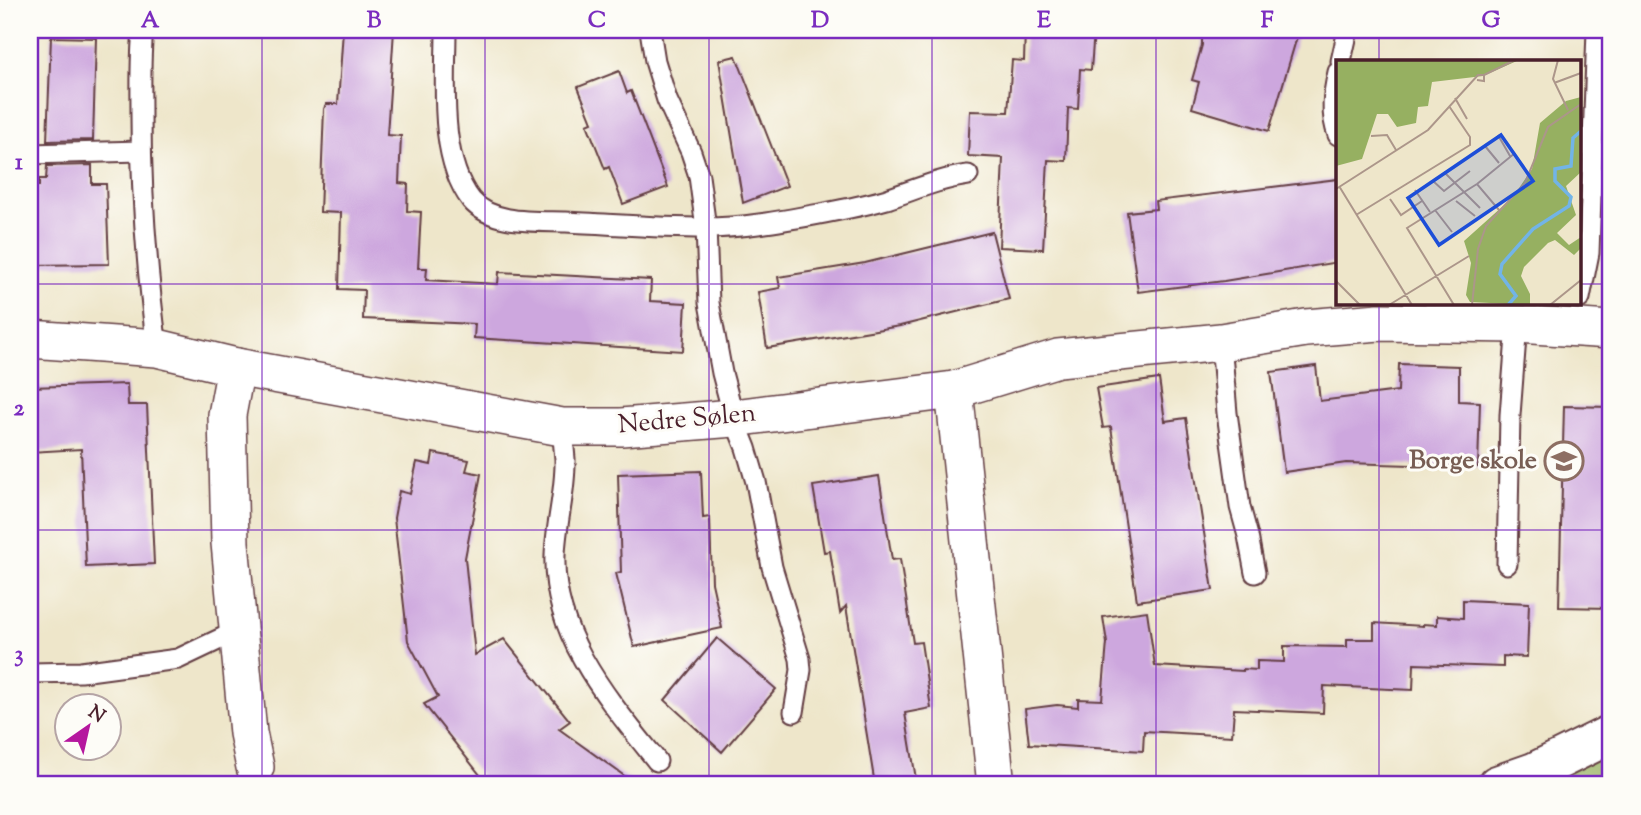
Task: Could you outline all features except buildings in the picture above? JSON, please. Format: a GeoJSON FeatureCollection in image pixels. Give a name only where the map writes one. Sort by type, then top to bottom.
{"type":"FeatureCollection","features":[{"type":"Feature","properties":{"kind":"main road"},"geometry":{"type":"LineString","coordinates":[[1497,785],[1534,772],[1611,734]]}},
{"type":"Feature","properties":{"kind":"street","name":"Nedre Sølen"},"geometry":{"type":"LineString","coordinates":[[30,339],[157,348],[236,367],[562,427],[621,427],[734,418],[954,390],[1058,358],[1221,342],[1306,328],[1379,312],[1517,324],[1578,309],[1611,330]]}},
{"type":"Feature","properties":{"kind":"street"},"geometry":{"type":"LineString","coordinates":[[236,367],[227,415],[230,543],[248,733],[255,767]]}},
{"type":"Feature","properties":{"kind":"street"},"geometry":{"type":"LineString","coordinates":[[954,390],[996,785]]}},
{"type":"Feature","properties":{"kind":"lane"},"geometry":{"type":"LineString","coordinates":[[143,30],[141,151],[147,273],[157,348]]}},
{"type":"Feature","properties":{"kind":"lane"},"geometry":{"type":"LineString","coordinates":[[446,30],[446,112],[452,154],[461,183],[472,201],[486,212],[498,216],[543,221],[706,228],[748,225],[884,200],[943,179],[968,175]]}},
{"type":"Feature","properties":{"kind":"lane"},"geometry":{"type":"LineString","coordinates":[[650,30],[655,61],[667,100],[699,176],[706,228],[709,303],[722,373],[734,418],[757,481],[772,566],[802,670],[793,712]]}},
{"type":"Feature","properties":{"kind":"lane"},"geometry":{"type":"LineString","coordinates":[[1341,60],[1348,30]]}},
{"type":"Feature","properties":{"kind":"lane"},"geometry":{"type":"LineString","coordinates":[[1582,289],[1589,253],[1597,30]]}},
{"type":"Feature","properties":{"kind":"lane"},"geometry":{"type":"LineString","coordinates":[[1336,85],[1333,121],[1336,129]]}},
{"type":"Feature","properties":{"kind":"lane"},"geometry":{"type":"LineString","coordinates":[[30,154],[141,151]]}},
{"type":"Feature","properties":{"kind":"lane"},"geometry":{"type":"LineString","coordinates":[[1507,564],[1510,415],[1517,324]]}},
{"type":"Feature","properties":{"kind":"lane"},"geometry":{"type":"LineString","coordinates":[[1221,342],[1227,413],[1240,507],[1255,573]]}},
{"type":"Feature","properties":{"kind":"lane"},"geometry":{"type":"LineString","coordinates":[[562,427],[565,460],[554,556],[557,586],[569,631],[585,666],[657,761]]}},
{"type":"Feature","properties":{"kind":"lane"},"geometry":{"type":"LineString","coordinates":[[30,673],[80,673],[178,659],[239,630]]}},
{"type":"Feature","properties":{"kind":"green space"},"geometry":{"type":"Polygon","coordinates":[[[1611,727],[1611,785],[1476,785],[1539,766],[1611,727]]]}},
{"type":"Feature","properties":{"kind":"place","name":"Borge skole"},"geometry":{"type":"Point","coordinates":[1564,461]}}]}
